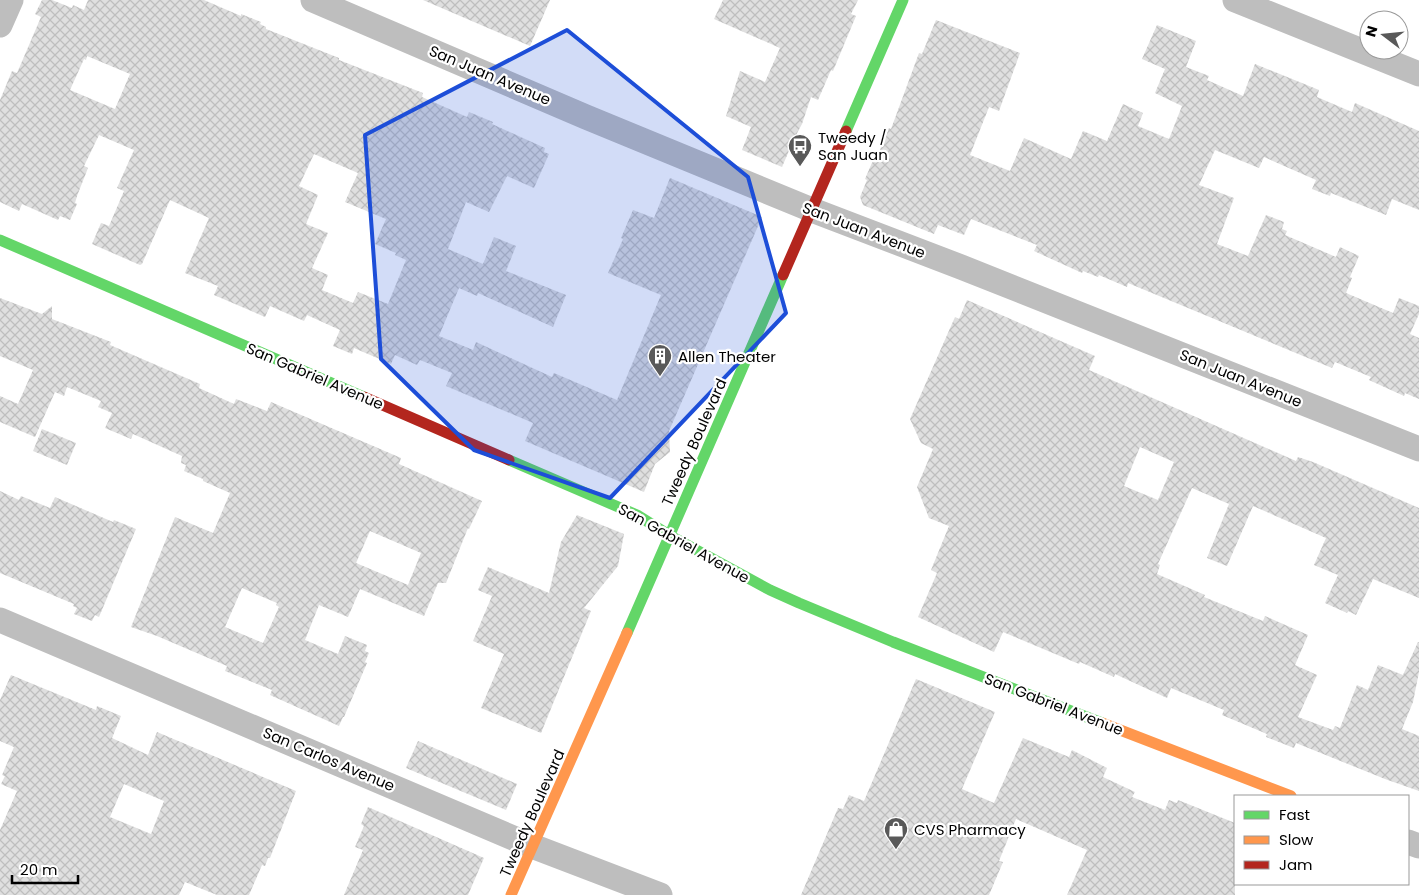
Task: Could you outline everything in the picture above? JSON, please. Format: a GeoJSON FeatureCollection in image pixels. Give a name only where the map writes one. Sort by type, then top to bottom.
{"type":"FeatureCollection","features":[{"type":"Feature","properties":{"kind":"street"},"geometry":{"type":"LineString","coordinates":[[0,25],[11,0]]}},
{"type":"Feature","properties":{"kind":"street","name":"San Juan Avenue"},"geometry":{"type":"LineString","coordinates":[[313,0],[586,117],[812,210],[961,267],[1419,449]]}},
{"type":"Feature","properties":{"kind":"street","name":"Tweedy Boulevard"},"geometry":{"type":"LineString","coordinates":[[511,895],[586,728],[903,0]]}},
{"type":"Feature","properties":{"kind":"street"},"geometry":{"type":"LineString","coordinates":[[1234,0],[1419,74]]}},
{"type":"Feature","properties":{"kind":"street","name":"San Gabriel Avenue"},"geometry":{"type":"LineString","coordinates":[[0,240],[637,515],[669,535],[770,590],[799,603],[893,642],[1287,795]]}},
{"type":"Feature","properties":{"kind":"street","name":"San Carlos Avenue"},"geometry":{"type":"LineString","coordinates":[[0,620],[532,846],[660,895]]}},
{"type":"Feature","properties":{"kind":"highlighted area"},"geometry":{"type":"Polygon","coordinates":[[[567,30],[748,177],[786,313],[610,498],[474,450],[381,359],[365,135],[567,30]]]}},
{"type":"Feature","properties":{"kind":"building"},"geometry":{"type":"Polygon","coordinates":[[[42,0],[52,0],[72,8],[73,5],[84,10],[88,0],[204,0],[241,16],[241,14],[261,22],[260,24],[266,27],[266,29],[339,58],[339,60],[423,93],[422,97],[467,117],[469,112],[493,122],[492,124],[545,148],[544,152],[549,154],[534,188],[507,176],[489,212],[466,202],[448,249],[483,264],[494,237],[516,246],[506,271],[566,295],[553,327],[478,293],[477,296],[459,288],[439,336],[473,350],[476,342],[552,377],[554,373],[617,400],[661,295],[608,273],[633,210],[654,218],[670,178],[762,217],[669,431],[670,452],[655,464],[644,492],[525,441],[533,423],[446,386],[452,373],[420,360],[417,365],[395,355],[391,364],[354,348],[352,354],[333,346],[340,330],[307,315],[304,321],[270,306],[265,317],[214,295],[218,286],[185,273],[209,218],[170,200],[142,264],[140,265],[92,244],[101,223],[109,226],[124,191],[117,188],[134,150],[99,135],[84,166],[88,168],[70,220],[60,216],[58,220],[22,204],[19,211],[0,202],[0,100],[12,71],[17,73],[41,17],[35,14],[42,0]],[[87,56],[70,90],[115,109],[130,74],[87,56]],[[314,154],[299,186],[318,195],[306,224],[328,233],[312,268],[328,275],[322,290],[353,303],[358,292],[388,304],[406,260],[395,255],[396,253],[375,244],[386,219],[345,202],[358,173],[314,154]]]}},
{"type":"Feature","properties":{"kind":"building"},"geometry":{"type":"Polygon","coordinates":[[[423,0],[550,0],[530,46],[423,0]]]}},
{"type":"Feature","properties":{"kind":"building"},"geometry":{"type":"Polygon","coordinates":[[[723,0],[858,0],[851,14],[856,16],[833,71],[831,70],[818,100],[811,97],[802,124],[782,167],[742,150],[751,127],[726,116],[740,71],[765,82],[780,48],[714,19],[723,0]]]}},
{"type":"Feature","properties":{"kind":"building"},"geometry":{"type":"Polygon","coordinates":[[[936,20],[1020,53],[999,111],[989,107],[970,155],[1010,171],[1024,138],[1071,159],[1083,131],[1107,141],[1123,104],[1143,113],[1138,126],[1169,139],[1182,106],[1155,93],[1165,69],[1142,59],[1157,25],[1196,41],[1186,67],[1209,76],[1207,80],[1243,96],[1255,64],[1319,90],[1317,97],[1352,112],[1355,103],[1419,131],[1419,210],[1392,199],[1386,215],[1331,193],[1330,196],[1312,189],[1316,180],[1264,157],[1259,168],[1215,150],[1199,185],[1234,198],[1217,244],[1248,256],[1266,215],[1284,222],[1282,229],[1287,231],[1285,235],[1336,257],[1340,247],[1359,256],[1350,277],[1352,278],[1346,293],[1393,313],[1399,298],[1419,306],[1419,314],[1410,334],[1419,338],[1419,399],[1405,393],[1404,396],[1369,380],[1371,377],[1335,362],[1332,368],[1128,283],[1127,287],[1099,275],[1098,277],[1083,271],[1082,273],[1034,251],[1037,245],[971,219],[964,235],[938,225],[934,234],[863,205],[860,197],[867,180],[865,179],[877,151],[879,152],[889,128],[891,129],[919,53],[922,54],[936,20]]]}},
{"type":"Feature","properties":{"kind":"building"},"geometry":{"type":"Polygon","coordinates":[[[0,298],[42,314],[52,306],[52,319],[111,342],[110,345],[200,384],[199,388],[234,404],[236,399],[267,411],[271,402],[401,458],[399,464],[482,501],[468,528],[446,583],[438,583],[424,616],[360,589],[348,617],[319,605],[305,640],[338,654],[345,636],[367,645],[365,651],[369,653],[365,662],[367,663],[339,726],[270,695],[272,690],[225,671],[227,666],[131,627],[175,517],[213,533],[230,493],[184,471],[186,465],[181,463],[182,456],[133,434],[131,439],[105,428],[112,413],[98,407],[101,401],[67,387],[64,396],[55,392],[35,437],[0,422],[0,396],[18,404],[33,370],[0,356],[0,298]],[[370,531],[356,563],[408,585],[421,553],[370,531]],[[242,588],[225,627],[263,643],[279,607],[276,605],[277,603],[242,588]]]}},
{"type":"Feature","properties":{"kind":"building"},"geometry":{"type":"Polygon","coordinates":[[[967,300],[1095,356],[1089,370],[1296,461],[1298,457],[1313,462],[1419,508],[1419,598],[1373,579],[1356,615],[1325,603],[1338,575],[1314,565],[1326,538],[1253,506],[1227,566],[1207,558],[1229,504],[1192,488],[1158,564],[1160,565],[1157,574],[1205,595],[1204,597],[1263,621],[1265,616],[1308,635],[1295,665],[1317,675],[1298,717],[1333,730],[1335,726],[1340,728],[1357,685],[1368,690],[1378,665],[1403,675],[1419,642],[1419,672],[1413,702],[1402,729],[1419,736],[1419,791],[1296,743],[1294,748],[1266,737],[1267,734],[1222,715],[1224,710],[1171,688],[1167,698],[1115,674],[1114,677],[1080,662],[1079,664],[1003,632],[994,652],[918,617],[937,573],[931,570],[949,526],[929,518],[917,487],[933,449],[921,443],[910,419],[955,317],[959,319],[967,300]],[[1140,447],[1124,486],[1158,500],[1174,462],[1140,447]]]}},
{"type":"Feature","properties":{"kind":"building"},"geometry":{"type":"Polygon","coordinates":[[[42,429],[76,443],[67,465],[33,451],[42,429]]]}},
{"type":"Feature","properties":{"kind":"building"},"geometry":{"type":"Polygon","coordinates":[[[0,491],[19,500],[21,496],[50,508],[55,497],[113,522],[114,520],[136,529],[99,617],[95,615],[92,621],[74,614],[77,608],[73,606],[74,604],[0,573],[0,491]]]}},
{"type":"Feature","properties":{"kind":"building"},"geometry":{"type":"Polygon","coordinates":[[[577,515],[624,534],[618,566],[584,608],[591,611],[541,733],[481,708],[504,654],[473,641],[492,596],[478,590],[488,567],[549,593],[561,542],[577,515]]]}},
{"type":"Feature","properties":{"kind":"building"},"geometry":{"type":"Polygon","coordinates":[[[11,675],[96,710],[97,706],[121,716],[112,738],[148,755],[157,732],[296,791],[270,858],[268,858],[265,866],[262,865],[249,895],[217,895],[185,882],[179,895],[0,895],[0,830],[17,791],[1,784],[5,776],[2,775],[14,747],[0,741],[0,700],[11,675]],[[124,784],[110,817],[151,834],[164,801],[124,784]]]}},
{"type":"Feature","properties":{"kind":"building"},"geometry":{"type":"Polygon","coordinates":[[[916,679],[995,712],[962,789],[994,803],[1023,738],[1069,757],[1072,750],[1107,768],[1103,777],[1135,792],[1132,797],[1165,810],[1169,800],[1177,803],[1178,800],[1234,823],[1235,895],[1067,895],[1087,850],[1016,819],[999,861],[1003,862],[989,895],[801,895],[838,808],[843,809],[849,795],[864,801],[916,679]]]}},
{"type":"Feature","properties":{"kind":"building"},"geometry":{"type":"Polygon","coordinates":[[[418,741],[517,784],[506,810],[406,768],[418,741]]]}},
{"type":"Feature","properties":{"kind":"building"},"geometry":{"type":"Polygon","coordinates":[[[368,807],[484,858],[468,895],[344,895],[363,850],[355,847],[364,826],[361,824],[368,807]]]}},
{"type":"Feature","properties":{"kind":"traffic: fast"},"geometry":{"type":"LineString","coordinates":[[846,131],[903,0]]}},
{"type":"Feature","properties":{"kind":"traffic: fast"},"geometry":{"type":"LineString","coordinates":[[0,240],[364,397]]}},
{"type":"Feature","properties":{"kind":"traffic: fast"},"geometry":{"type":"LineString","coordinates":[[627,633],[783,275]]}},
{"type":"Feature","properties":{"kind":"traffic: fast"},"geometry":{"type":"LineString","coordinates":[[509,460],[637,515],[669,535],[770,590],[799,603],[893,642],[1102,723]]}},
{"type":"Feature","properties":{"kind":"traffic: slow"},"geometry":{"type":"LineString","coordinates":[[511,895],[627,633]]}},
{"type":"Feature","properties":{"kind":"traffic: slow"},"geometry":{"type":"LineString","coordinates":[[1102,723],[1288,795]]}},
{"type":"Feature","properties":{"kind":"traffic: jam"},"geometry":{"type":"LineString","coordinates":[[783,275],[846,131]]}},
{"type":"Feature","properties":{"kind":"traffic: jam"},"geometry":{"type":"LineString","coordinates":[[364,397],[509,460]]}},
{"type":"Feature","properties":{"kind":"place","name":"Tweedy / San Juan"},"geometry":{"type":"Point","coordinates":[800,167]}},
{"type":"Feature","properties":{"kind":"place","name":"Allen Theater"},"geometry":{"type":"Point","coordinates":[660,377]}},
{"type":"Feature","properties":{"kind":"place","name":"CVS Pharmacy"},"geometry":{"type":"Point","coordinates":[896,850]}}]}
